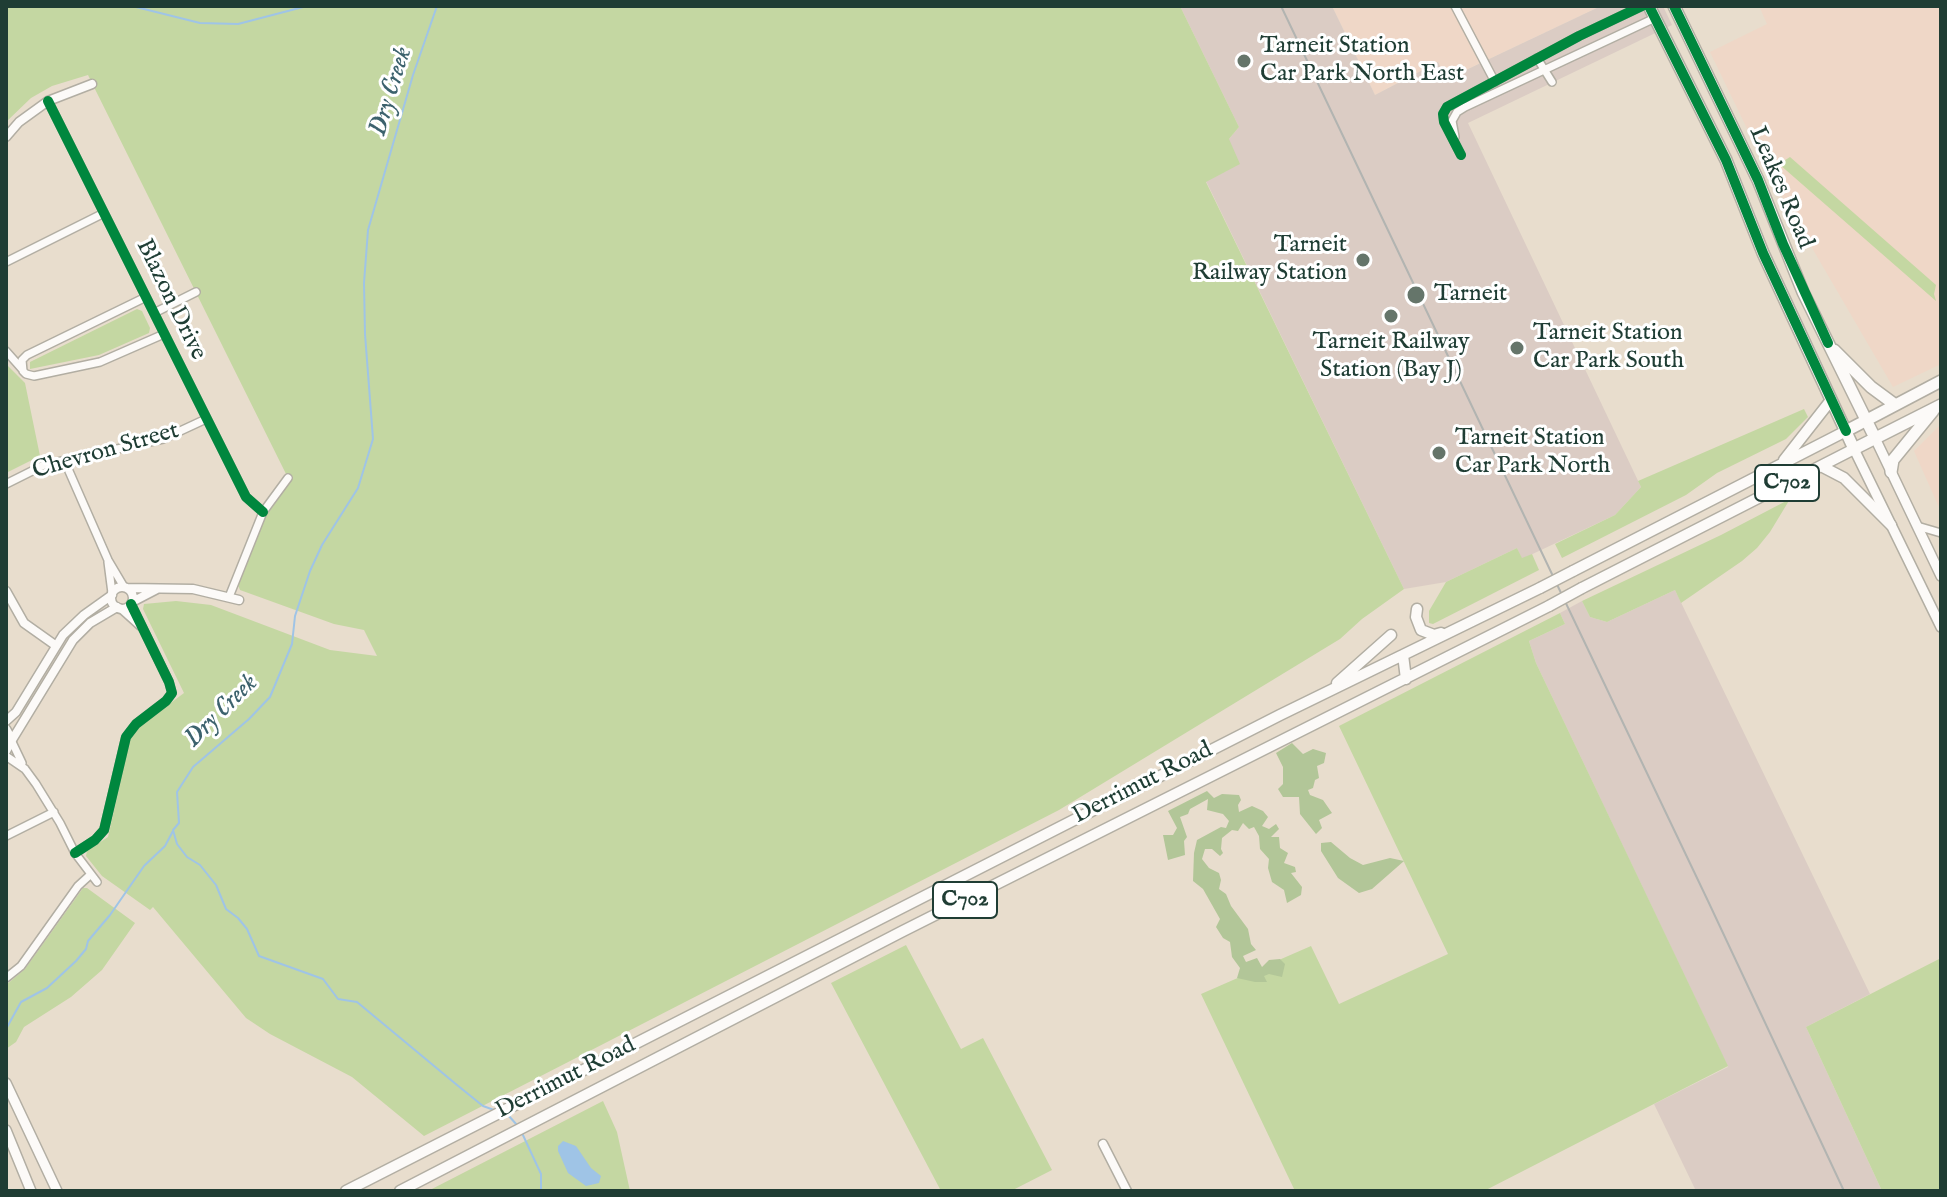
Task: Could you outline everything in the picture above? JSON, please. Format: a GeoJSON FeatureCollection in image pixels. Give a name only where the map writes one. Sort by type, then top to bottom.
{"type":"FeatureCollection","features":[{"type":"Feature","properties":{"kind":"highway","name":"Leakes Road"},"geometry":{"type":"LineString","coordinates":[[1649,6],[1726,160],[1763,253],[1854,449]]}},
{"type":"Feature","properties":{"kind":"highway","name":"Leakes Road"},"geometry":{"type":"LineString","coordinates":[[1675,7],[1758,180],[1828,343],[1875,438]]}},
{"type":"Feature","properties":{"kind":"highway"},"geometry":{"type":"LineString","coordinates":[[1655,18],[1675,7]]}},
{"type":"Feature","properties":{"kind":"highway"},"geometry":{"type":"LineString","coordinates":[[1828,343],[1871,387],[1894,404]]}},
{"type":"Feature","properties":{"kind":"highway","name":"Derrimut Road"},"geometry":{"type":"LineString","coordinates":[[1846,431],[1941,381]]}},
{"type":"Feature","properties":{"kind":"highway"},"geometry":{"type":"LineString","coordinates":[[1891,472],[1893,460],[1938,407]]}},
{"type":"Feature","properties":{"kind":"highway","name":"Derrimut Road"},"geometry":{"type":"LineString","coordinates":[[1854,449],[1938,407]]}},
{"type":"Feature","properties":{"kind":"main road"},"geometry":{"type":"LineString","coordinates":[[1781,465],[1831,400]]}},
{"type":"Feature","properties":{"kind":"main road","name":"Derrimut Road"},"geometry":{"type":"LineString","coordinates":[[346,1191],[1846,431]]}},
{"type":"Feature","properties":{"kind":"main road","name":"Leakes Road"},"geometry":{"type":"LineString","coordinates":[[1875,438],[1941,576]]}},
{"type":"Feature","properties":{"kind":"main road","name":"Derrimut Road"},"geometry":{"type":"LineString","coordinates":[[400,1191],[917,924],[1406,679],[1854,449]]}},
{"type":"Feature","properties":{"kind":"main road","name":"Leakes Road"},"geometry":{"type":"LineString","coordinates":[[1854,449],[1941,627]]}},
{"type":"Feature","properties":{"kind":"main road"},"geometry":{"type":"LineString","coordinates":[[1821,466],[1844,478],[1891,525]]}},
{"type":"Feature","properties":{"kind":"main road"},"geometry":{"type":"LineString","coordinates":[[1417,609],[1416,617],[1424,632],[1434,635],[1449,631]]}},
{"type":"Feature","properties":{"kind":"main road"},"geometry":{"type":"LineString","coordinates":[[1330,690],[1391,635]]}},
{"type":"Feature","properties":{"kind":"main road"},"geometry":{"type":"LineString","coordinates":[[1403,655],[1406,679]]}},
{"type":"Feature","properties":{"kind":"main road"},"geometry":{"type":"LineString","coordinates":[[1392,660],[1406,679]]}},
{"type":"Feature","properties":{"kind":"main road"},"geometry":{"type":"LineString","coordinates":[[6,1083],[57,1191]]}},
{"type":"Feature","properties":{"kind":"main road"},"geometry":{"type":"LineString","coordinates":[[6,1130],[31,1191]]}},
{"type":"Feature","properties":{"kind":"street"},"geometry":{"type":"LineString","coordinates":[[1455,6],[1498,90]]}},
{"type":"Feature","properties":{"kind":"street"},"geometry":{"type":"LineString","coordinates":[[1642,6],[1494,80],[1443,111],[1444,122],[1461,155],[1452,127],[1454,115],[1465,107],[1655,18]]}},
{"type":"Feature","properties":{"kind":"street"},"geometry":{"type":"LineString","coordinates":[[1537,58],[1552,82]]}},
{"type":"Feature","properties":{"kind":"street"},"geometry":{"type":"LineString","coordinates":[[6,137],[19,122],[48,101],[92,84]]}},
{"type":"Feature","properties":{"kind":"street","name":"Blazon Drive"},"geometry":{"type":"LineString","coordinates":[[48,101],[246,497],[263,512]]}},
{"type":"Feature","properties":{"kind":"street"},"geometry":{"type":"LineString","coordinates":[[6,262],[104,213]]}},
{"type":"Feature","properties":{"kind":"street"},"geometry":{"type":"LineString","coordinates":[[154,313],[196,292]]}},
{"type":"Feature","properties":{"kind":"street"},"geometry":{"type":"LineString","coordinates":[[23,364],[146,297]]}},
{"type":"Feature","properties":{"kind":"street"},"geometry":{"type":"LineString","coordinates":[[6,351],[23,364],[26,374],[34,376],[100,362],[164,334]]}},
{"type":"Feature","properties":{"kind":"street"},"geometry":{"type":"LineString","coordinates":[[6,351],[23,364]]}},
{"type":"Feature","properties":{"kind":"street","name":"Chevron Street"},"geometry":{"type":"LineString","coordinates":[[6,484],[44,465],[163,439],[206,419]]}},
{"type":"Feature","properties":{"kind":"street"},"geometry":{"type":"LineString","coordinates":[[65,462],[108,560],[133,596],[132,603],[141,627],[172,693],[136,724],[126,737],[104,830],[75,853]]}},
{"type":"Feature","properties":{"kind":"street"},"geometry":{"type":"LineString","coordinates":[[229,597],[263,512],[288,478]]}},
{"type":"Feature","properties":{"kind":"street"},"geometry":{"type":"LineString","coordinates":[[1917,526],[1941,533]]}},
{"type":"Feature","properties":{"kind":"street"},"geometry":{"type":"LineString","coordinates":[[108,560],[112,602],[141,627]]}},
{"type":"Feature","properties":{"kind":"street"},"geometry":{"type":"LineString","coordinates":[[6,721],[22,703],[55,645],[84,615],[117,588],[193,589],[239,600]]}},
{"type":"Feature","properties":{"kind":"street"},"geometry":{"type":"LineString","coordinates":[[25,769],[6,753],[73,640],[90,623],[158,589]]}},
{"type":"Feature","properties":{"kind":"street"},"geometry":{"type":"LineString","coordinates":[[6,591],[24,623],[55,645]]}},
{"type":"Feature","properties":{"kind":"street"},"geometry":{"type":"LineString","coordinates":[[6,729],[25,769],[54,812],[75,853],[97,882]]}},
{"type":"Feature","properties":{"kind":"street"},"geometry":{"type":"LineString","coordinates":[[6,836],[54,812]]}},
{"type":"Feature","properties":{"kind":"street"},"geometry":{"type":"LineString","coordinates":[[6,978],[21,966],[78,886],[90,875]]}},
{"type":"Feature","properties":{"kind":"street"},"geometry":{"type":"LineString","coordinates":[[1103,1144],[1123,1190]]}},
{"type":"Feature","properties":{"kind":"shaded area"},"geometry":{"type":"Polygon","coordinates":[[[1180,6],[1332,6],[1375,95],[1438,62],[1447,79],[1601,6],[1663,6],[1672,25],[1468,123],[1641,487],[1615,515],[1522,559],[1517,548],[1446,582],[1404,589],[1206,181],[1239,127],[1180,6]]]}},
{"type":"Feature","properties":{"kind":"shaded area"},"geometry":{"type":"Polygon","coordinates":[[[1332,6],[1601,6],[1447,79],[1438,62],[1375,95],[1332,6]]]}},
{"type":"Feature","properties":{"kind":"shaded area"},"geometry":{"type":"Polygon","coordinates":[[[1759,6],[1941,6],[1941,364],[1893,387],[1769,174],[1710,52],[1767,24],[1759,6]]]}},
{"type":"Feature","properties":{"kind":"shaded area"},"geometry":{"type":"Polygon","coordinates":[[[1941,424],[1941,512],[1914,451],[1941,424]]]}},
{"type":"Feature","properties":{"kind":"shaded area"},"geometry":{"type":"Polygon","coordinates":[[[1675,590],[1870,994],[1806,1027],[1882,1191],[1696,1191],[1654,1104],[1728,1067],[1536,663],[1529,641],[1565,624],[1560,613],[1582,601],[1590,617],[1607,622],[1675,590]]]}},
{"type":"Feature","properties":{"kind":"green space"},"geometry":{"type":"Polygon","coordinates":[[[6,6],[1180,6],[1239,127],[1229,139],[1240,164],[1206,182],[1404,589],[1340,639],[1059,810],[424,1136],[352,1077],[246,1018],[153,907],[150,910],[102,876],[86,856],[87,851],[108,837],[130,739],[140,726],[184,693],[143,609],[144,604],[176,601],[211,605],[330,650],[377,656],[364,630],[334,624],[240,590],[238,585],[262,522],[290,482],[88,75],[52,86],[31,98],[6,122],[6,6]]]}},
{"type":"Feature","properties":{"kind":"green space"},"geometry":{"type":"Polygon","coordinates":[[[1790,157],[1936,285],[1936,301],[1779,164],[1790,157]]]}},
{"type":"Feature","properties":{"kind":"green space"},"geometry":{"type":"Polygon","coordinates":[[[137,309],[142,311],[150,328],[149,333],[99,355],[30,369],[30,362],[137,309]]]}},
{"type":"Feature","properties":{"kind":"green space"},"geometry":{"type":"Polygon","coordinates":[[[6,364],[25,383],[40,456],[6,473],[6,364]]]}},
{"type":"Feature","properties":{"kind":"green space"},"geometry":{"type":"Polygon","coordinates":[[[1804,409],[1808,417],[1786,439],[1717,473],[1686,495],[1562,558],[1555,544],[1615,515],[1641,487],[1638,481],[1804,409]]]}},
{"type":"Feature","properties":{"kind":"green space"},"geometry":{"type":"Polygon","coordinates":[[[1790,499],[1757,548],[1681,603],[1675,590],[1607,622],[1590,617],[1582,601],[1790,499]]]}},
{"type":"Feature","properties":{"kind":"green space"},"geometry":{"type":"Polygon","coordinates":[[[1517,548],[1522,558],[1532,554],[1539,570],[1433,624],[1429,623],[1429,611],[1446,582],[1517,548]]]}},
{"type":"Feature","properties":{"kind":"green space"},"geometry":{"type":"Polygon","coordinates":[[[1560,613],[1565,624],[1529,641],[1536,663],[1728,1066],[1484,1191],[1295,1191],[1201,994],[1311,946],[1339,1004],[1448,954],[1339,726],[1560,613]]]}},
{"type":"Feature","properties":{"kind":"green space"},"geometry":{"type":"Polygon","coordinates":[[[1292,743],[1303,754],[1313,749],[1326,753],[1324,763],[1317,766],[1319,778],[1308,790],[1310,795],[1323,800],[1332,813],[1319,820],[1322,828],[1316,834],[1300,814],[1299,797],[1283,797],[1278,789],[1283,784],[1283,767],[1276,753],[1292,743]]]}},
{"type":"Feature","properties":{"kind":"green space"},"geometry":{"type":"Polygon","coordinates":[[[1207,791],[1214,798],[1222,794],[1239,795],[1239,812],[1252,806],[1263,811],[1268,817],[1262,826],[1269,829],[1276,824],[1279,829],[1271,837],[1279,837],[1280,848],[1288,853],[1284,863],[1295,867],[1296,872],[1291,873],[1302,887],[1301,895],[1287,903],[1284,890],[1272,882],[1269,859],[1260,849],[1259,836],[1254,827],[1249,829],[1243,823],[1238,831],[1232,830],[1222,838],[1223,853],[1220,856],[1212,849],[1205,849],[1202,859],[1209,868],[1219,873],[1219,889],[1226,894],[1248,929],[1251,944],[1256,950],[1243,956],[1246,962],[1257,958],[1262,967],[1269,960],[1280,959],[1285,964],[1282,977],[1269,974],[1264,976],[1267,982],[1237,978],[1240,968],[1232,957],[1230,942],[1216,927],[1220,919],[1203,889],[1193,881],[1197,840],[1221,827],[1226,828],[1229,821],[1223,814],[1207,810],[1208,799],[1180,817],[1187,837],[1184,841],[1185,855],[1168,860],[1163,835],[1173,835],[1177,828],[1168,811],[1207,791]]]}},
{"type":"Feature","properties":{"kind":"green space"},"geometry":{"type":"Polygon","coordinates":[[[1331,842],[1363,865],[1390,858],[1404,861],[1372,889],[1359,893],[1338,878],[1321,851],[1321,843],[1331,842]]]}},
{"type":"Feature","properties":{"kind":"green space"},"geometry":{"type":"Polygon","coordinates":[[[83,888],[135,923],[102,970],[71,997],[24,1027],[16,1042],[6,1049],[6,985],[25,969],[83,888]]]}},
{"type":"Feature","properties":{"kind":"green space"},"geometry":{"type":"Polygon","coordinates":[[[906,945],[961,1049],[983,1038],[1052,1170],[1011,1191],[941,1191],[831,983],[906,945]]]}},
{"type":"Feature","properties":{"kind":"green space"},"geometry":{"type":"Polygon","coordinates":[[[1941,958],[1941,1191],[1882,1191],[1806,1027],[1941,958]]]}},
{"type":"Feature","properties":{"kind":"green space"},"geometry":{"type":"Polygon","coordinates":[[[603,1101],[617,1132],[630,1191],[428,1191],[603,1101]]]}},
{"type":"Feature","properties":{"kind":"water"},"geometry":{"type":"Polygon","coordinates":[[[563,1141],[576,1146],[591,1168],[601,1176],[599,1183],[586,1186],[568,1173],[558,1151],[563,1141]]]}},
{"type":"Feature","properties":{"kind":"waterway"},"geometry":{"type":"LineString","coordinates":[[132,6],[200,23],[238,24],[307,6]]}},
{"type":"Feature","properties":{"kind":"waterway","name":"Dry Creek"},"geometry":{"type":"LineString","coordinates":[[437,6],[413,75],[368,230],[364,283],[365,334],[373,439],[358,488],[322,545],[310,571],[295,616],[292,644],[270,697],[193,767],[177,792],[179,823],[173,830],[177,844],[187,857],[200,865],[216,885],[226,909],[247,929],[259,956],[323,979],[338,999],[357,1002],[483,1106],[494,1110]]}},
{"type":"Feature","properties":{"kind":"waterway"},"geometry":{"type":"LineString","coordinates":[[6,1029],[21,1002],[47,988],[76,961],[144,866],[165,846],[173,831]]}},
{"type":"Feature","properties":{"kind":"waterway","name":"Dry Creek"},"geometry":{"type":"LineString","coordinates":[[508,1115],[517,1125]]}},
{"type":"Feature","properties":{"kind":"waterway","name":"Dry Creek"},"geometry":{"type":"LineString","coordinates":[[522,1133],[541,1174],[541,1191]]}},
{"type":"Feature","properties":{"kind":"railway"},"geometry":{"type":"LineString","coordinates":[[1281,6],[1844,1191]]}},
{"type":"Feature","properties":{"kind":"cycle path"},"geometry":{"type":"LineString","coordinates":[[1461,155],[1444,122],[1443,114],[1447,107],[1642,6]]}},
{"type":"Feature","properties":{"kind":"cycle path"},"geometry":{"type":"LineString","coordinates":[[1649,6],[1726,160],[1763,253],[1846,431]]}},
{"type":"Feature","properties":{"kind":"cycle path"},"geometry":{"type":"LineString","coordinates":[[1674,6],[1758,180],[1828,343]]}},
{"type":"Feature","properties":{"kind":"cycle path"},"geometry":{"type":"LineString","coordinates":[[48,101],[246,497],[263,512]]}},
{"type":"Feature","properties":{"kind":"cycle path"},"geometry":{"type":"LineString","coordinates":[[75,853],[104,830],[126,737],[136,724],[172,693],[131,604]]}},
{"type":"Feature","properties":{"kind":"place","name":"Tarneit Station Car Park North East"},"geometry":{"type":"Point","coordinates":[1244,61]}},
{"type":"Feature","properties":{"kind":"place","name":"Tarneit Railway Station"},"geometry":{"type":"Point","coordinates":[1363,260]}},
{"type":"Feature","properties":{"kind":"place","name":"Tarneit"},"geometry":{"type":"Point","coordinates":[1416,295]}},
{"type":"Feature","properties":{"kind":"place","name":"Tarneit Railway Station (Bay J)"},"geometry":{"type":"Point","coordinates":[1391,316]}},
{"type":"Feature","properties":{"kind":"place","name":"Tarneit Station Car Park South"},"geometry":{"type":"Point","coordinates":[1517,348]}},
{"type":"Feature","properties":{"kind":"place","name":"Tarneit Station Car Park North"},"geometry":{"type":"Point","coordinates":[1439,453]}}]}
